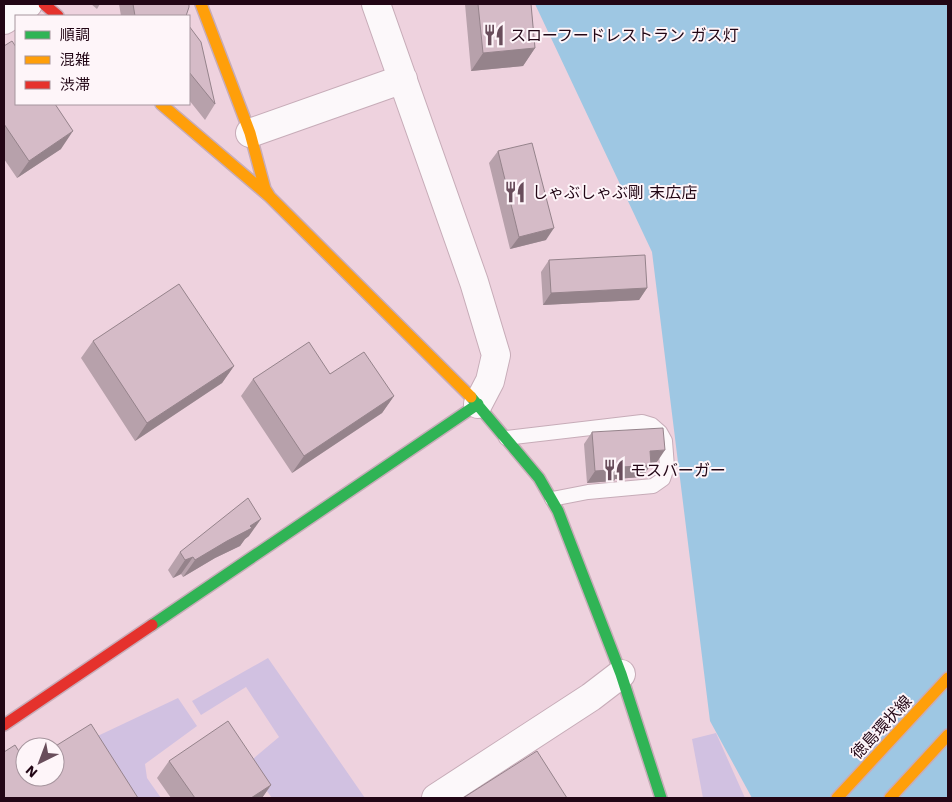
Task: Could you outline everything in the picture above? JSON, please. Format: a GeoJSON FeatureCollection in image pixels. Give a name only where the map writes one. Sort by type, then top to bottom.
{"type":"FeatureCollection","features":[{"type":"Feature","properties":{"kind":"street"},"geometry":{"type":"LineString","coordinates":[[4,20],[28,4]]}},
{"type":"Feature","properties":{"kind":"street"},"geometry":{"type":"LineString","coordinates":[[44,4],[57,15]]}},
{"type":"Feature","properties":{"kind":"street"},"geometry":{"type":"LineString","coordinates":[[201,4],[250,132],[265,189],[270,197]]}},
{"type":"Feature","properties":{"kind":"street"},"geometry":{"type":"LineString","coordinates":[[4,725],[478,404],[490,381],[496,355],[474,282],[376,4]]}},
{"type":"Feature","properties":{"kind":"street"},"geometry":{"type":"LineString","coordinates":[[250,132],[403,80]]}},
{"type":"Feature","properties":{"kind":"street"},"geometry":{"type":"LineString","coordinates":[[162,105],[270,197],[478,404],[539,478],[558,512],[621,674],[661,798]]}},
{"type":"Feature","properties":{"kind":"street"},"geometry":{"type":"LineString","coordinates":[[436,798],[591,697],[621,674]]}},
{"type":"Feature","properties":{"kind":"street","name":"徳島環状線"},"geometry":{"type":"LineString","coordinates":[[837,798],[948,678]]}},
{"type":"Feature","properties":{"kind":"street"},"geometry":{"type":"LineString","coordinates":[[890,798],[948,735]]}},
{"type":"Feature","properties":{"kind":"lane"},"geometry":{"type":"LineString","coordinates":[[506,438],[642,422],[652,425],[660,432],[665,441],[667,467],[663,479],[653,486],[588,492],[552,499]]}},
{"type":"Feature","properties":{"kind":"shaded area"},"geometry":{"type":"Polygon","coordinates":[[[268,658],[365,798],[272,798],[247,764],[279,737],[246,687],[201,715],[192,701],[268,658]]]}},
{"type":"Feature","properties":{"kind":"shaded area"},"geometry":{"type":"Polygon","coordinates":[[[178,698],[197,726],[145,764],[147,778],[161,798],[126,798],[87,741],[178,698]]]}},
{"type":"Feature","properties":{"kind":"shaded area"},"geometry":{"type":"Polygon","coordinates":[[[716,733],[745,798],[703,798],[692,739],[716,733]]]}},
{"type":"Feature","properties":{"kind":"water"},"geometry":{"type":"Polygon","coordinates":[[[535,4],[948,4],[948,798],[752,798],[710,721],[652,252],[535,4]]]}},
{"type":"Feature","properties":{"kind":"building"},"geometry":{"type":"Polygon","coordinates":[[[133,4],[189,4],[186,15],[135,15],[133,4]]]}},
{"type":"Feature","properties":{"kind":"building"},"geometry":{"type":"Polygon","coordinates":[[[478,4],[531,4],[535,48],[483,53],[478,4]]]}},
{"type":"Feature","properties":{"kind":"building"},"geometry":{"type":"Polygon","coordinates":[[[190,27],[201,42],[215,104],[190,73],[190,27]]]}},
{"type":"Feature","properties":{"kind":"building"},"geometry":{"type":"Polygon","coordinates":[[[12,41],[15,46],[15,105],[56,105],[73,131],[29,161],[4,124],[4,46],[12,41]]]}},
{"type":"Feature","properties":{"kind":"building"},"geometry":{"type":"Polygon","coordinates":[[[532,143],[554,228],[519,237],[498,151],[532,143]]]}},
{"type":"Feature","properties":{"kind":"building"},"geometry":{"type":"Polygon","coordinates":[[[645,255],[647,288],[551,293],[549,260],[645,255]]]}},
{"type":"Feature","properties":{"kind":"building"},"geometry":{"type":"Polygon","coordinates":[[[179,284],[234,366],[147,423],[93,341],[179,284]]]}},
{"type":"Feature","properties":{"kind":"building"},"geometry":{"type":"Polygon","coordinates":[[[309,342],[330,374],[364,352],[394,396],[304,456],[253,379],[309,342]]]}},
{"type":"Feature","properties":{"kind":"building"},"geometry":{"type":"Polygon","coordinates":[[[663,428],[665,450],[650,451],[651,465],[595,471],[592,432],[663,428]]]}},
{"type":"Feature","properties":{"kind":"building"},"geometry":{"type":"Polygon","coordinates":[[[248,498],[261,519],[250,526],[252,528],[195,560],[193,557],[185,560],[180,552],[248,498]]]}},
{"type":"Feature","properties":{"kind":"building"},"geometry":{"type":"Polygon","coordinates":[[[228,721],[271,785],[251,798],[195,798],[169,761],[228,721]]]}},
{"type":"Feature","properties":{"kind":"building"},"geometry":{"type":"Polygon","coordinates":[[[91,724],[138,798],[4,798],[4,752],[15,745],[15,787],[65,787],[65,740],[91,724]]]}},
{"type":"Feature","properties":{"kind":"building"},"geometry":{"type":"Polygon","coordinates":[[[537,751],[567,798],[463,798],[537,751]]]}},
{"type":"Feature","properties":{"kind":"traffic: fast"},"geometry":{"type":"LineString","coordinates":[[471,397],[539,478],[558,511],[621,674],[661,798]]}},
{"type":"Feature","properties":{"kind":"traffic: fast"},"geometry":{"type":"LineString","coordinates":[[152,625],[478,404]]}},
{"type":"Feature","properties":{"kind":"traffic: slow"},"geometry":{"type":"LineString","coordinates":[[201,4],[250,133],[265,189],[270,197]]}},
{"type":"Feature","properties":{"kind":"traffic: slow"},"geometry":{"type":"LineString","coordinates":[[162,105],[270,197],[471,397]]}},
{"type":"Feature","properties":{"kind":"traffic: slow"},"geometry":{"type":"LineString","coordinates":[[837,798],[948,678]]}},
{"type":"Feature","properties":{"kind":"traffic: slow"},"geometry":{"type":"LineString","coordinates":[[890,798],[948,735]]}},
{"type":"Feature","properties":{"kind":"traffic: jam"},"geometry":{"type":"LineString","coordinates":[[44,4],[57,15]]}},
{"type":"Feature","properties":{"kind":"traffic: jam"},"geometry":{"type":"LineString","coordinates":[[4,725],[152,625]]}},
{"type":"Feature","properties":{"kind":"place","name":"スローフードレストラン ガス灯"},"geometry":{"type":"Point","coordinates":[494,35]}},
{"type":"Feature","properties":{"kind":"place","name":"しゃぶしゃぶ剛 末広店"},"geometry":{"type":"Point","coordinates":[515,192]}},
{"type":"Feature","properties":{"kind":"place","name":"モスバーガー"},"geometry":{"type":"Point","coordinates":[614,470]}}]}
